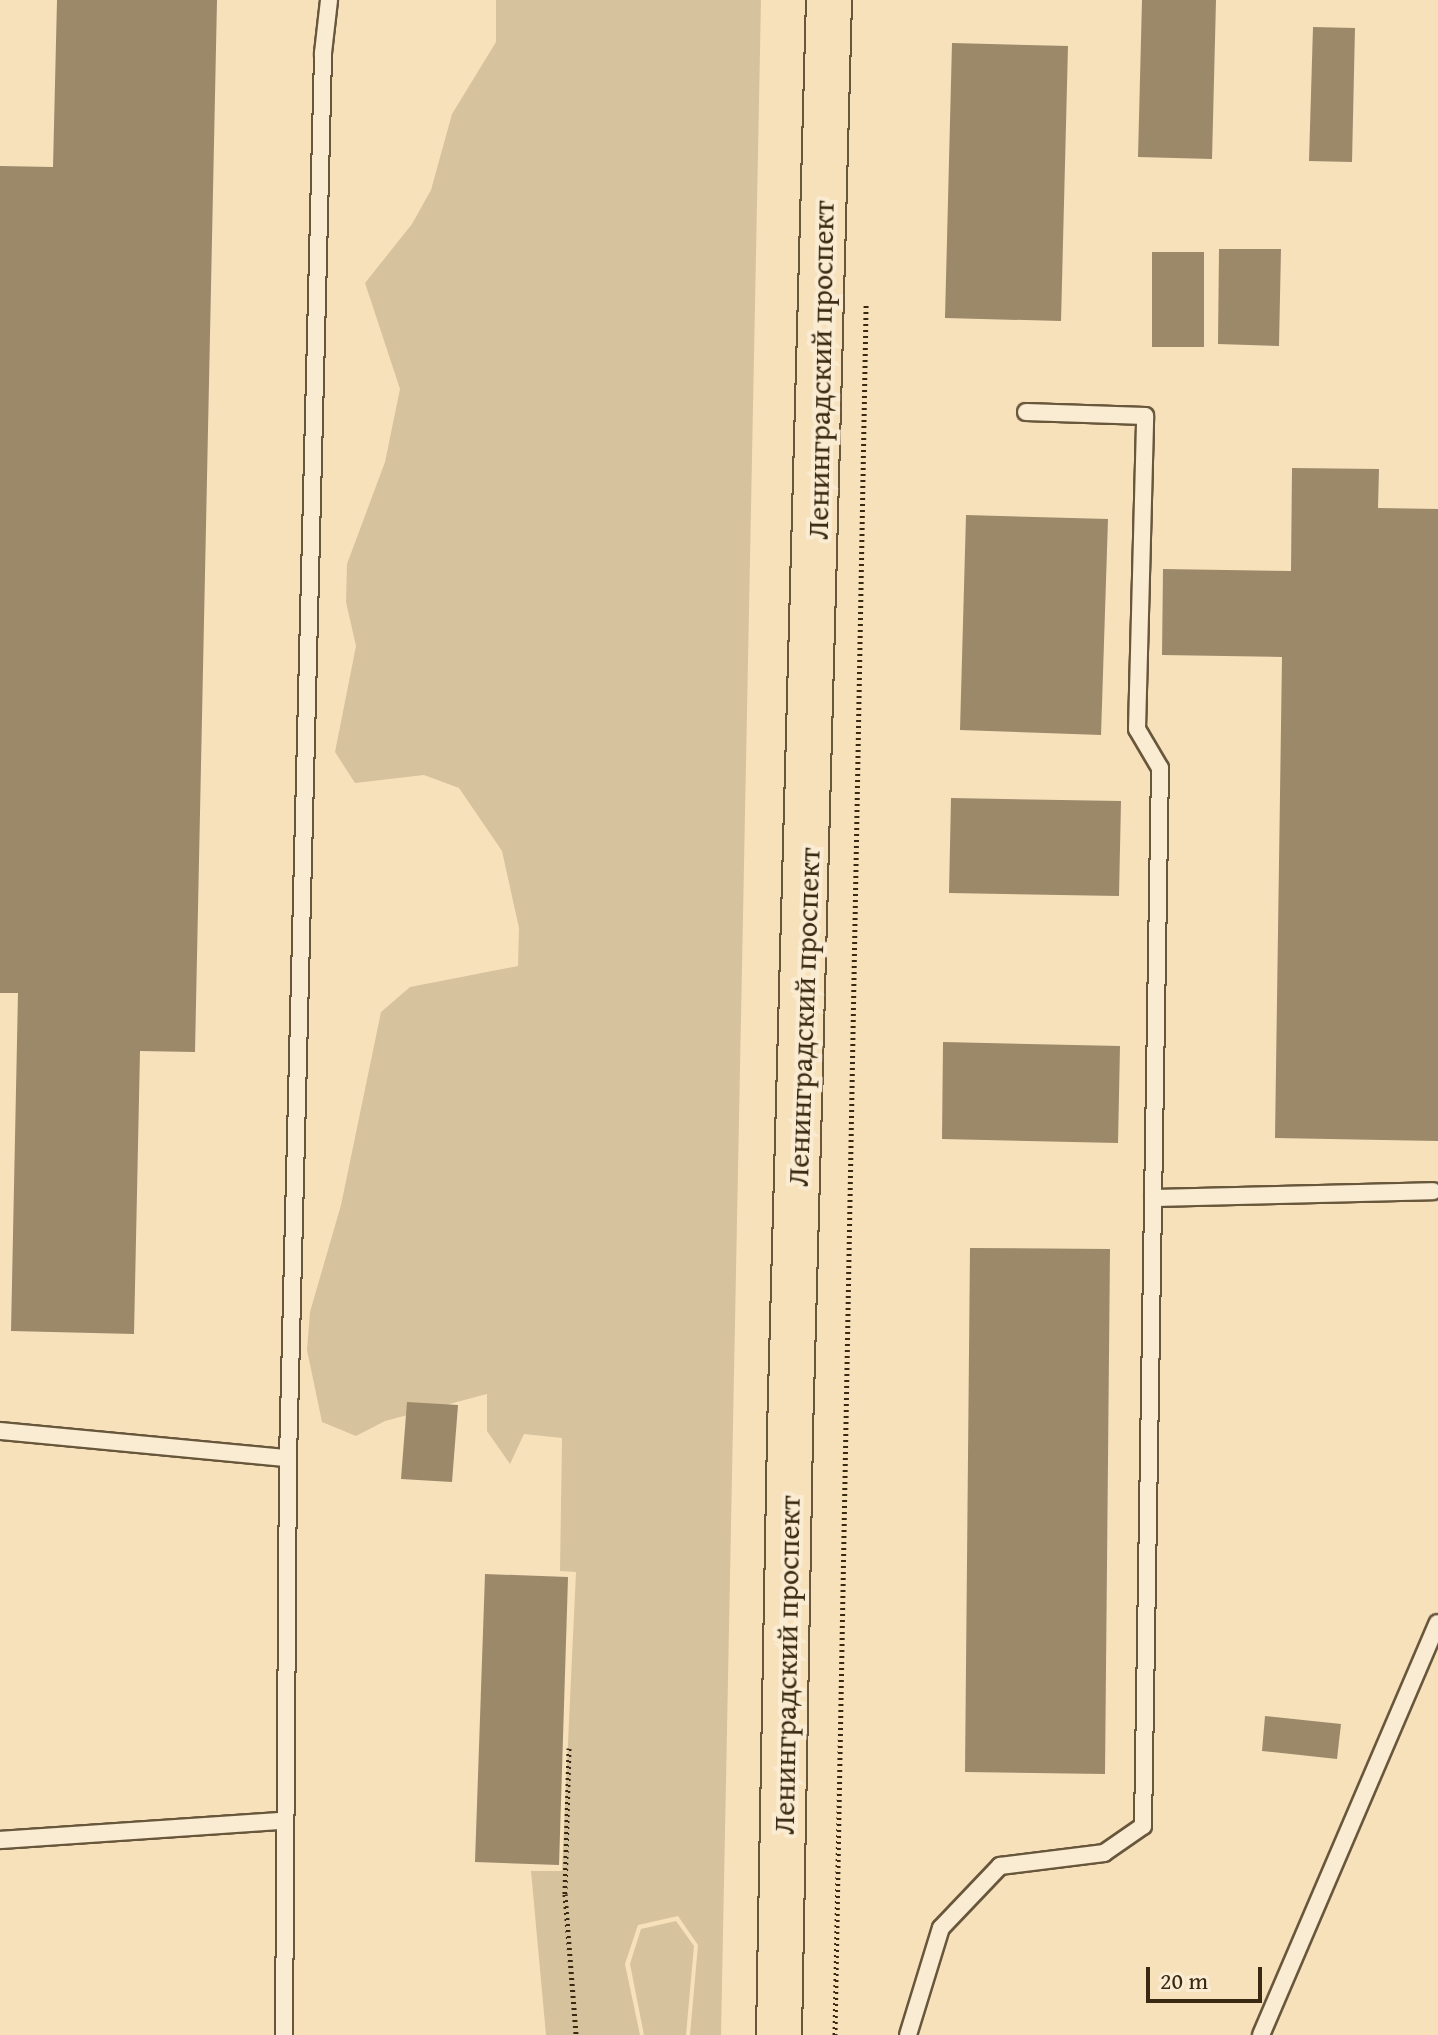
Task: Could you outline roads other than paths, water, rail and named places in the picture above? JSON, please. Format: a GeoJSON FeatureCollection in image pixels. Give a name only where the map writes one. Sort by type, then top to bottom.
{"type":"FeatureCollection","features":[{"type":"Feature","properties":{"kind":"main road","name":"Ленинградский проспект"},"geometry":{"type":"LineString","coordinates":[[779,2035],[790,1432],[829,0]]}},
{"type":"Feature","properties":{"kind":"lane"},"geometry":{"type":"LineString","coordinates":[[284,2035],[282,1821],[288,1458],[323,53],[329,0]]}},
{"type":"Feature","properties":{"kind":"lane"},"geometry":{"type":"LineString","coordinates":[[908,2035],[941,1928],[1000,1866],[1104,1853],[1143,1826],[1160,768],[1137,729],[1145,416],[1026,412]]}},
{"type":"Feature","properties":{"kind":"lane"},"geometry":{"type":"LineString","coordinates":[[1153,1198],[1433,1191]]}},
{"type":"Feature","properties":{"kind":"lane"},"geometry":{"type":"LineString","coordinates":[[0,1431],[288,1458]]}},
{"type":"Feature","properties":{"kind":"lane"},"geometry":{"type":"LineString","coordinates":[[1261,2035],[1438,1623]]}},
{"type":"Feature","properties":{"kind":"lane"},"geometry":{"type":"LineString","coordinates":[[0,1840],[282,1821]]}}]}
